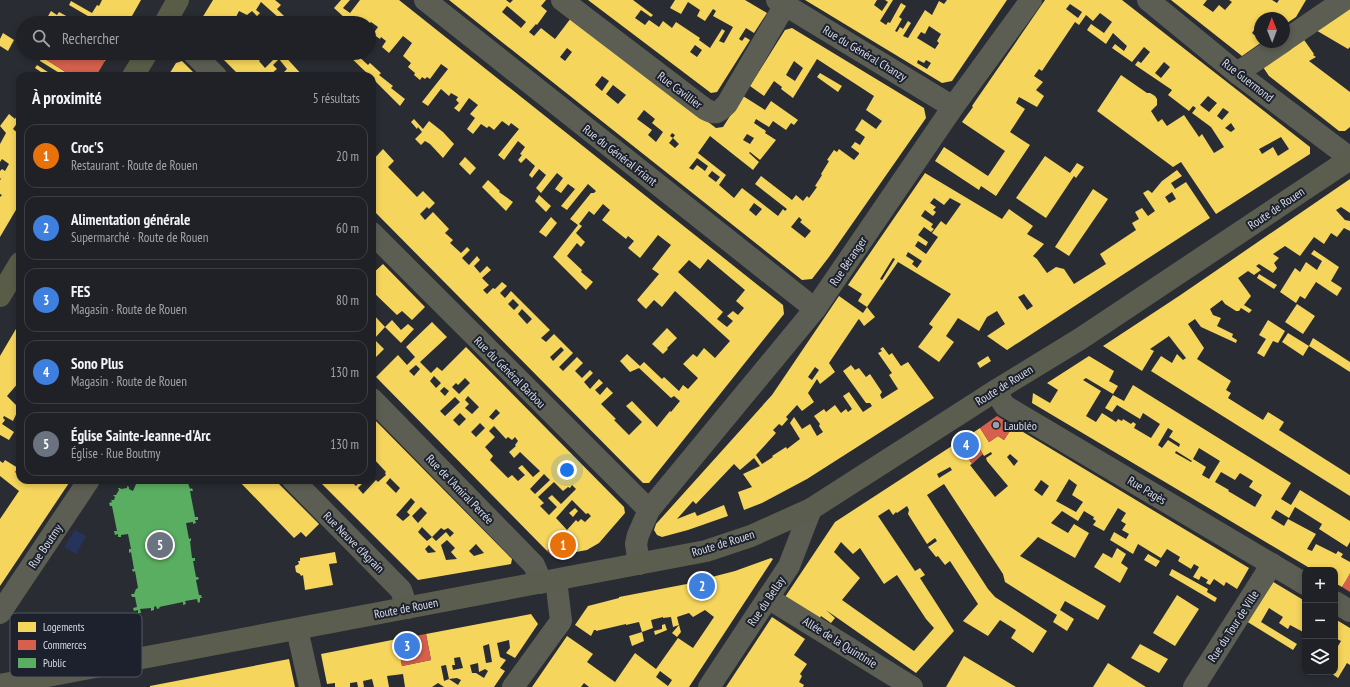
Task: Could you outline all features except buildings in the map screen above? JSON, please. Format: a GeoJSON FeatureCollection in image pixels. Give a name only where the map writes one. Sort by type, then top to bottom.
{"type":"FeatureCollection","features":[{"type":"Feature","properties":{"kind":"main road"},"geometry":{"type":"LineString","coordinates":[[169,16],[178,0]]}},
{"type":"Feature","properties":{"kind":"main road"},"geometry":{"type":"LineString","coordinates":[[135,72],[143,60]]}},
{"type":"Feature","properties":{"kind":"main road","name":"Route de Rouen"},"geometry":{"type":"LineString","coordinates":[[142,660],[706,551],[751,536],[812,509],[995,391],[1080,339],[1350,159]]}},
{"type":"Feature","properties":{"kind":"main road"},"geometry":{"type":"LineString","coordinates":[[0,296],[16,270]]}},
{"type":"Feature","properties":{"kind":"main road","name":"Route de Rouen"},"geometry":{"type":"LineString","coordinates":[[13,685],[54,677]]}},
{"type":"Feature","properties":{"kind":"street","name":"Rue du Général Friant"},"geometry":{"type":"LineString","coordinates":[[425,0],[815,309]]}},
{"type":"Feature","properties":{"kind":"street","name":"Rue Cavillier"},"geometry":{"type":"LineString","coordinates":[[562,0],[712,113],[720,112],[727,104],[781,2]]}},
{"type":"Feature","properties":{"kind":"street","name":"Rue Béranger"},"geometry":{"type":"LineString","coordinates":[[639,564],[636,544],[648,510],[815,309],[953,107],[1031,0]]}},
{"type":"Feature","properties":{"kind":"street","name":"Rue Guermond"},"geometry":{"type":"LineString","coordinates":[[1148,0],[1237,73],[1350,159]]}},
{"type":"Feature","properties":{"kind":"street"},"geometry":{"type":"LineString","coordinates":[[1290,37],[1344,0]]}},
{"type":"Feature","properties":{"kind":"street","name":"Rue du Général Chanzy"},"geometry":{"type":"LineString","coordinates":[[781,2],[953,107]]}},
{"type":"Feature","properties":{"kind":"street"},"geometry":{"type":"LineString","coordinates":[[1237,73],[1274,48]]}},
{"type":"Feature","properties":{"kind":"street"},"geometry":{"type":"LineString","coordinates":[[200,60],[212,72]]}},
{"type":"Feature","properties":{"kind":"street","name":"Rue du Général Barbou"},"geometry":{"type":"LineString","coordinates":[[376,237],[648,510]]}},
{"type":"Feature","properties":{"kind":"street","name":"Rue Pagès"},"geometry":{"type":"LineString","coordinates":[[995,391],[1005,406],[1302,582]]}},
{"type":"Feature","properties":{"kind":"street","name":"Rue de l'Amiral Perrée"},"geometry":{"type":"LineString","coordinates":[[376,403],[534,565],[537,572],[548,581],[561,621],[513,687]]}},
{"type":"Feature","properties":{"kind":"street","name":"Rue Boutmy"},"geometry":{"type":"LineString","coordinates":[[0,613],[86,484]]}},
{"type":"Feature","properties":{"kind":"street","name":"Rue Neuve d'Agrain"},"geometry":{"type":"LineString","coordinates":[[297,484],[401,590],[407,608]]}},
{"type":"Feature","properties":{"kind":"street","name":"Rue du Bellay"},"geometry":{"type":"LineString","coordinates":[[709,687],[789,566],[812,509]]}},
{"type":"Feature","properties":{"kind":"street","name":"Rue du Tour de Ville"},"geometry":{"type":"LineString","coordinates":[[1194,687],[1272,564]]}},
{"type":"Feature","properties":{"kind":"street","name":"Allée de la Quintinie"},"geometry":{"type":"LineString","coordinates":[[768,598],[912,687]]}},
{"type":"Feature","properties":{"kind":"street"},"geometry":{"type":"LineString","coordinates":[[1337,603],[1350,611]]}},
{"type":"Feature","properties":{"kind":"street"},"geometry":{"type":"LineString","coordinates":[[297,629],[310,687]]}},
{"type":"Feature","properties":{"kind":"shaded area"},"geometry":{"type":"Polygon","coordinates":[[[75,530],[86,536],[76,554],[64,547],[75,530]]]}},
{"type":"Feature","properties":{"kind":"place","name":"Laubléo"},"geometry":{"type":"Point","coordinates":[996,425]}},
{"type":"Feature","properties":{"kind":"place","name":"Sono Plus"},"geometry":{"type":"Point","coordinates":[966,445]}},
{"type":"Feature","properties":{"kind":"place","name":"Église Sainte-Jeanne-d'Arc"},"geometry":{"type":"Point","coordinates":[160,545]}},
{"type":"Feature","properties":{"kind":"place","name":"Croc'S"},"geometry":{"type":"Point","coordinates":[563,545]}},
{"type":"Feature","properties":{"kind":"place","name":"Alimentation générale"},"geometry":{"type":"Point","coordinates":[702,586]}},
{"type":"Feature","properties":{"kind":"place","name":"FES"},"geometry":{"type":"Point","coordinates":[407,646]}}]}
